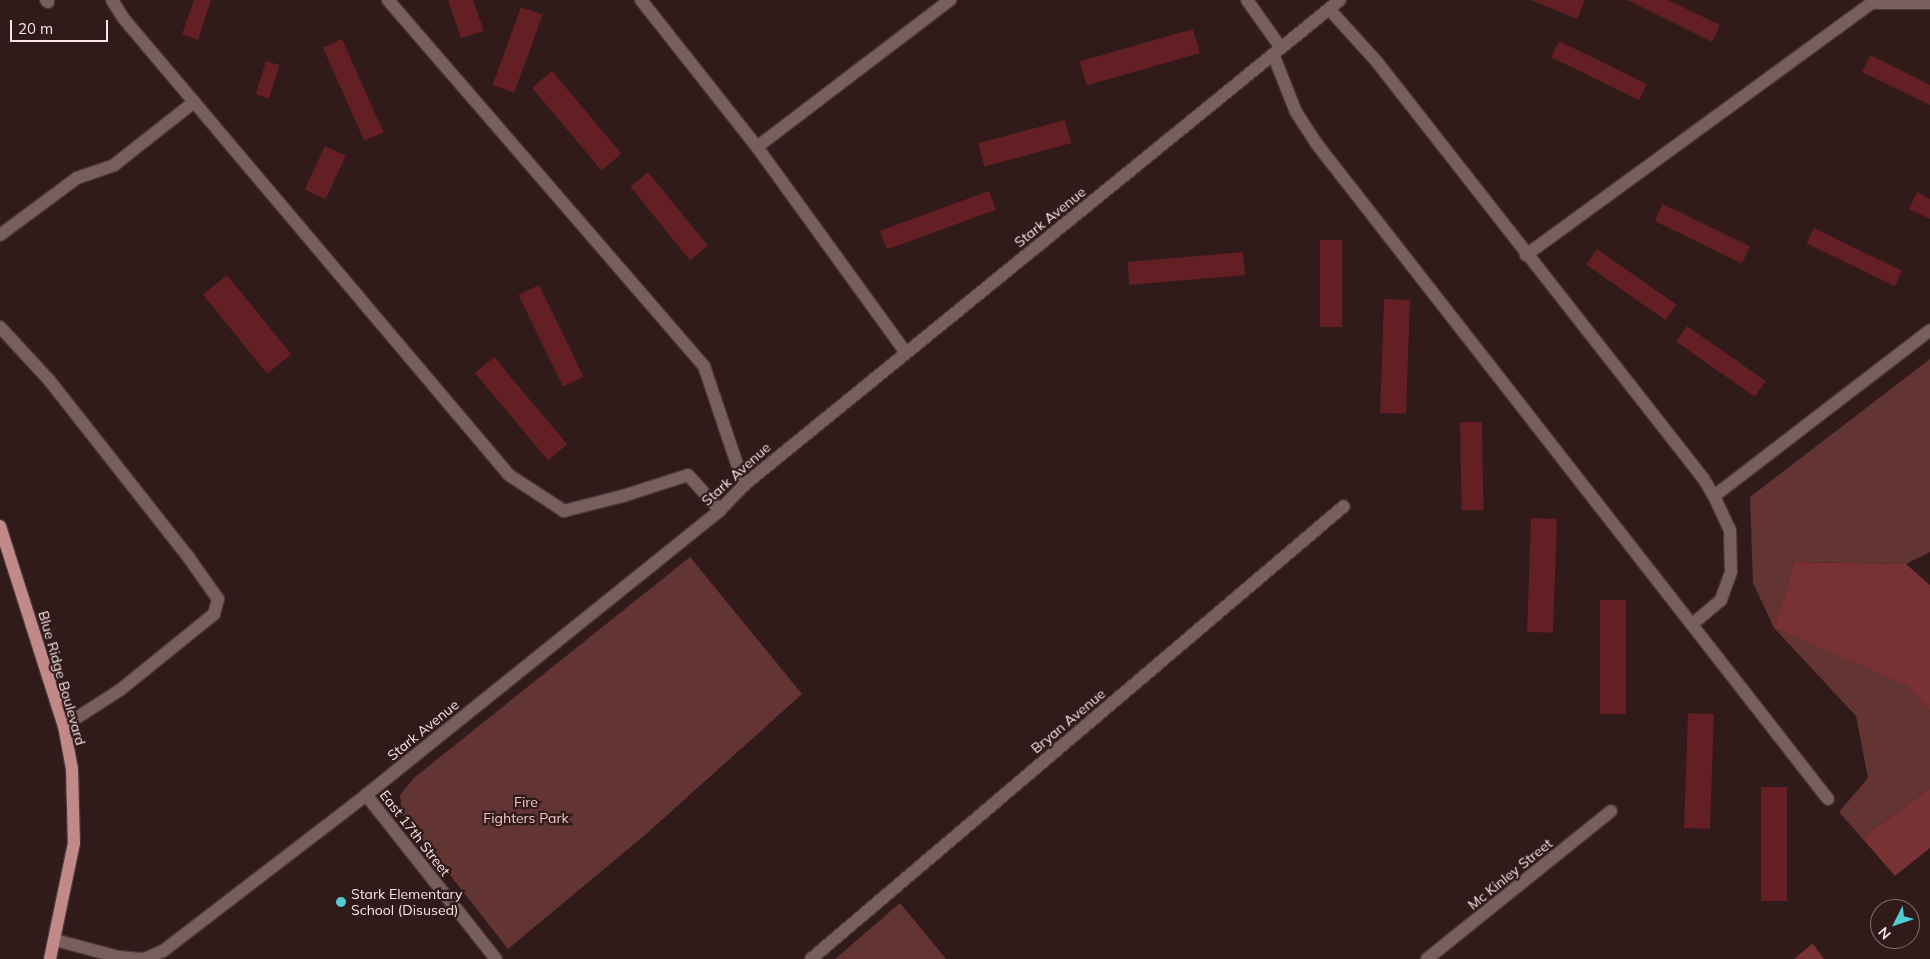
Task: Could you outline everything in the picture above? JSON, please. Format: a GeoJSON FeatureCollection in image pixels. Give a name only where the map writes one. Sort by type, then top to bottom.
{"type":"FeatureCollection","features":[{"type":"Feature","properties":{"kind":"main road","name":"Blue Ridge Boulevard"},"geometry":{"type":"LineString","coordinates":[[0,526],[64,726],[72,769],[74,843],[50,959]]}},
{"type":"Feature","properties":{"kind":"street"},"geometry":{"type":"LineString","coordinates":[[112,0],[124,19],[510,475],[564,510],[623,496],[688,475],[720,510]]}},
{"type":"Feature","properties":{"kind":"street"},"geometry":{"type":"LineString","coordinates":[[388,0],[704,366],[744,485]]}},
{"type":"Feature","properties":{"kind":"street"},"geometry":{"type":"LineString","coordinates":[[641,0],[756,147],[906,353]]}},
{"type":"Feature","properties":{"kind":"street"},"geometry":{"type":"LineString","coordinates":[[756,147],[950,0]]}},
{"type":"Feature","properties":{"kind":"street"},"geometry":{"type":"LineString","coordinates":[[1247,0],[1277,51],[1296,112],[1316,143],[1828,799]]}},
{"type":"Feature","properties":{"kind":"street","name":"Stark Avenue"},"geometry":{"type":"LineString","coordinates":[[55,940],[119,957],[144,959],[163,951],[366,795],[720,510],[744,485],[1340,0]]}},
{"type":"Feature","properties":{"kind":"street"},"geometry":{"type":"LineString","coordinates":[[1526,255],[1870,2],[1930,3]]}},
{"type":"Feature","properties":{"kind":"street"},"geometry":{"type":"LineString","coordinates":[[1329,9],[1377,62],[1526,255],[1703,478],[1714,496],[1730,530],[1731,572],[1721,600],[1692,624]]}},
{"type":"Feature","properties":{"kind":"street"},"geometry":{"type":"LineString","coordinates":[[0,236],[77,178],[114,165],[194,102]]}},
{"type":"Feature","properties":{"kind":"street"},"geometry":{"type":"LineString","coordinates":[[0,327],[49,380],[189,558],[218,599],[214,614],[120,690],[64,726]]}},
{"type":"Feature","properties":{"kind":"street"},"geometry":{"type":"LineString","coordinates":[[1714,496],[1930,330]]}},
{"type":"Feature","properties":{"kind":"street","name":"Bryan Avenue"},"geometry":{"type":"LineString","coordinates":[[811,959],[1344,506]]}},
{"type":"Feature","properties":{"kind":"street","name":"East 17th Street"},"geometry":{"type":"LineString","coordinates":[[366,795],[496,959]]}},
{"type":"Feature","properties":{"kind":"street","name":"Mc Kinley Street"},"geometry":{"type":"LineString","coordinates":[[1427,959],[1611,811]]}},
{"type":"Feature","properties":{"kind":"green space"},"geometry":{"type":"Polygon","coordinates":[[[1930,359],[1930,552],[1906,564],[1795,562],[1774,628],[1753,583],[1750,497],[1930,359]]]}},
{"type":"Feature","properties":{"kind":"green space","name":"Fire Fighters Park"},"geometry":{"type":"Polygon","coordinates":[[[690,557],[802,694],[645,835],[508,949],[402,814],[400,795],[415,777],[690,557]]]}},
{"type":"Feature","properties":{"kind":"green space"},"geometry":{"type":"Polygon","coordinates":[[[1774,628],[1909,686],[1930,711],[1930,788],[1862,838],[1839,812],[1868,778],[1856,716],[1774,628]]]}},
{"type":"Feature","properties":{"kind":"green space"},"geometry":{"type":"Polygon","coordinates":[[[900,903],[946,959],[835,959],[900,903]]]}},
{"type":"Feature","properties":{"kind":"shaded area"},"geometry":{"type":"Polygon","coordinates":[[[1795,562],[1906,564],[1930,585],[1930,711],[1908,686],[1774,628],[1795,562]]]}},
{"type":"Feature","properties":{"kind":"shaded area"},"geometry":{"type":"Polygon","coordinates":[[[1930,788],[1930,848],[1895,876],[1862,838],[1930,788]]]}},
{"type":"Feature","properties":{"kind":"shaded area"},"geometry":{"type":"Polygon","coordinates":[[[1812,944],[1824,959],[1794,959],[1812,944]]]}},
{"type":"Feature","properties":{"kind":"building"},"geometry":{"type":"Polygon","coordinates":[[[194,0],[211,0],[198,40],[182,34],[194,0]]]}},
{"type":"Feature","properties":{"kind":"building"},"geometry":{"type":"Polygon","coordinates":[[[448,0],[473,0],[484,31],[461,38],[448,0]]]}},
{"type":"Feature","properties":{"kind":"building"},"geometry":{"type":"Polygon","coordinates":[[[1531,0],[1585,0],[1577,19],[1531,0]]]}},
{"type":"Feature","properties":{"kind":"building"},"geometry":{"type":"Polygon","coordinates":[[[1627,0],[1668,0],[1720,25],[1712,42],[1627,0]]]}},
{"type":"Feature","properties":{"kind":"building"},"geometry":{"type":"Polygon","coordinates":[[[521,7],[543,15],[514,93],[493,85],[521,7]]]}},
{"type":"Feature","properties":{"kind":"building"},"geometry":{"type":"Polygon","coordinates":[[[1193,29],[1200,53],[1086,86],[1080,62],[1193,29]]]}},
{"type":"Feature","properties":{"kind":"building"},"geometry":{"type":"Polygon","coordinates":[[[342,39],[383,132],[364,141],[323,48],[342,39]]]}},
{"type":"Feature","properties":{"kind":"building"},"geometry":{"type":"Polygon","coordinates":[[[1559,41],[1647,84],[1639,100],[1551,57],[1559,41]]]}},
{"type":"Feature","properties":{"kind":"building"},"geometry":{"type":"Polygon","coordinates":[[[1870,55],[1930,85],[1930,105],[1862,72],[1870,55]]]}},
{"type":"Feature","properties":{"kind":"building"},"geometry":{"type":"Polygon","coordinates":[[[266,61],[279,65],[269,99],[256,94],[266,61]]]}},
{"type":"Feature","properties":{"kind":"building"},"geometry":{"type":"Polygon","coordinates":[[[552,71],[621,154],[602,170],[532,88],[552,71]]]}},
{"type":"Feature","properties":{"kind":"building"},"geometry":{"type":"Polygon","coordinates":[[[1065,120],[1071,143],[984,166],[978,143],[1065,120]]]}},
{"type":"Feature","properties":{"kind":"building"},"geometry":{"type":"Polygon","coordinates":[[[325,146],[346,156],[326,199],[305,190],[325,146]]]}},
{"type":"Feature","properties":{"kind":"building"},"geometry":{"type":"Polygon","coordinates":[[[648,172],[708,246],[690,260],[630,186],[648,172]]]}},
{"type":"Feature","properties":{"kind":"building"},"geometry":{"type":"Polygon","coordinates":[[[989,191],[996,210],[887,249],[880,231],[989,191]]]}},
{"type":"Feature","properties":{"kind":"building"},"geometry":{"type":"Polygon","coordinates":[[[1917,192],[1930,199],[1930,219],[1909,209],[1917,192]]]}},
{"type":"Feature","properties":{"kind":"building"},"geometry":{"type":"Polygon","coordinates":[[[1663,204],[1750,247],[1742,264],[1655,221],[1663,204]]]}},
{"type":"Feature","properties":{"kind":"building"},"geometry":{"type":"Polygon","coordinates":[[[1814,228],[1902,271],[1895,286],[1807,243],[1814,228]]]}},
{"type":"Feature","properties":{"kind":"building"},"geometry":{"type":"Polygon","coordinates":[[[1320,240],[1342,240],[1342,327],[1320,327],[1320,240]]]}},
{"type":"Feature","properties":{"kind":"building"},"geometry":{"type":"Polygon","coordinates":[[[1597,249],[1676,305],[1666,320],[1586,265],[1597,249]]]}},
{"type":"Feature","properties":{"kind":"building"},"geometry":{"type":"Polygon","coordinates":[[[1243,252],[1245,275],[1129,285],[1127,262],[1243,252]]]}},
{"type":"Feature","properties":{"kind":"building"},"geometry":{"type":"Polygon","coordinates":[[[227,275],[291,354],[267,374],[203,295],[227,275]]]}},
{"type":"Feature","properties":{"kind":"building"},"geometry":{"type":"Polygon","coordinates":[[[539,285],[584,377],[563,387],[518,295],[539,285]]]}},
{"type":"Feature","properties":{"kind":"building"},"geometry":{"type":"Polygon","coordinates":[[[1384,299],[1410,300],[1406,414],[1380,413],[1384,299]]]}},
{"type":"Feature","properties":{"kind":"building"},"geometry":{"type":"Polygon","coordinates":[[[1687,326],[1766,381],[1755,397],[1676,342],[1687,326]]]}},
{"type":"Feature","properties":{"kind":"building"},"geometry":{"type":"Polygon","coordinates":[[[494,357],[567,444],[548,460],[475,373],[494,357]]]}},
{"type":"Feature","properties":{"kind":"building"},"geometry":{"type":"Polygon","coordinates":[[[1460,422],[1482,422],[1484,510],[1462,510],[1460,422]]]}},
{"type":"Feature","properties":{"kind":"building"},"geometry":{"type":"Polygon","coordinates":[[[1531,518],[1557,519],[1553,633],[1527,632],[1531,518]]]}},
{"type":"Feature","properties":{"kind":"building"},"geometry":{"type":"Polygon","coordinates":[[[1600,600],[1626,600],[1626,714],[1600,714],[1600,600]]]}},
{"type":"Feature","properties":{"kind":"building"},"geometry":{"type":"Polygon","coordinates":[[[1688,713],[1714,714],[1710,829],[1684,828],[1688,713]]]}},
{"type":"Feature","properties":{"kind":"building"},"geometry":{"type":"Polygon","coordinates":[[[1761,787],[1787,787],[1787,901],[1761,901],[1761,787]]]}},
{"type":"Feature","properties":{"kind":"place","name":"Stark Elementary School (Disused)"},"geometry":{"type":"Point","coordinates":[341,902]}}]}
